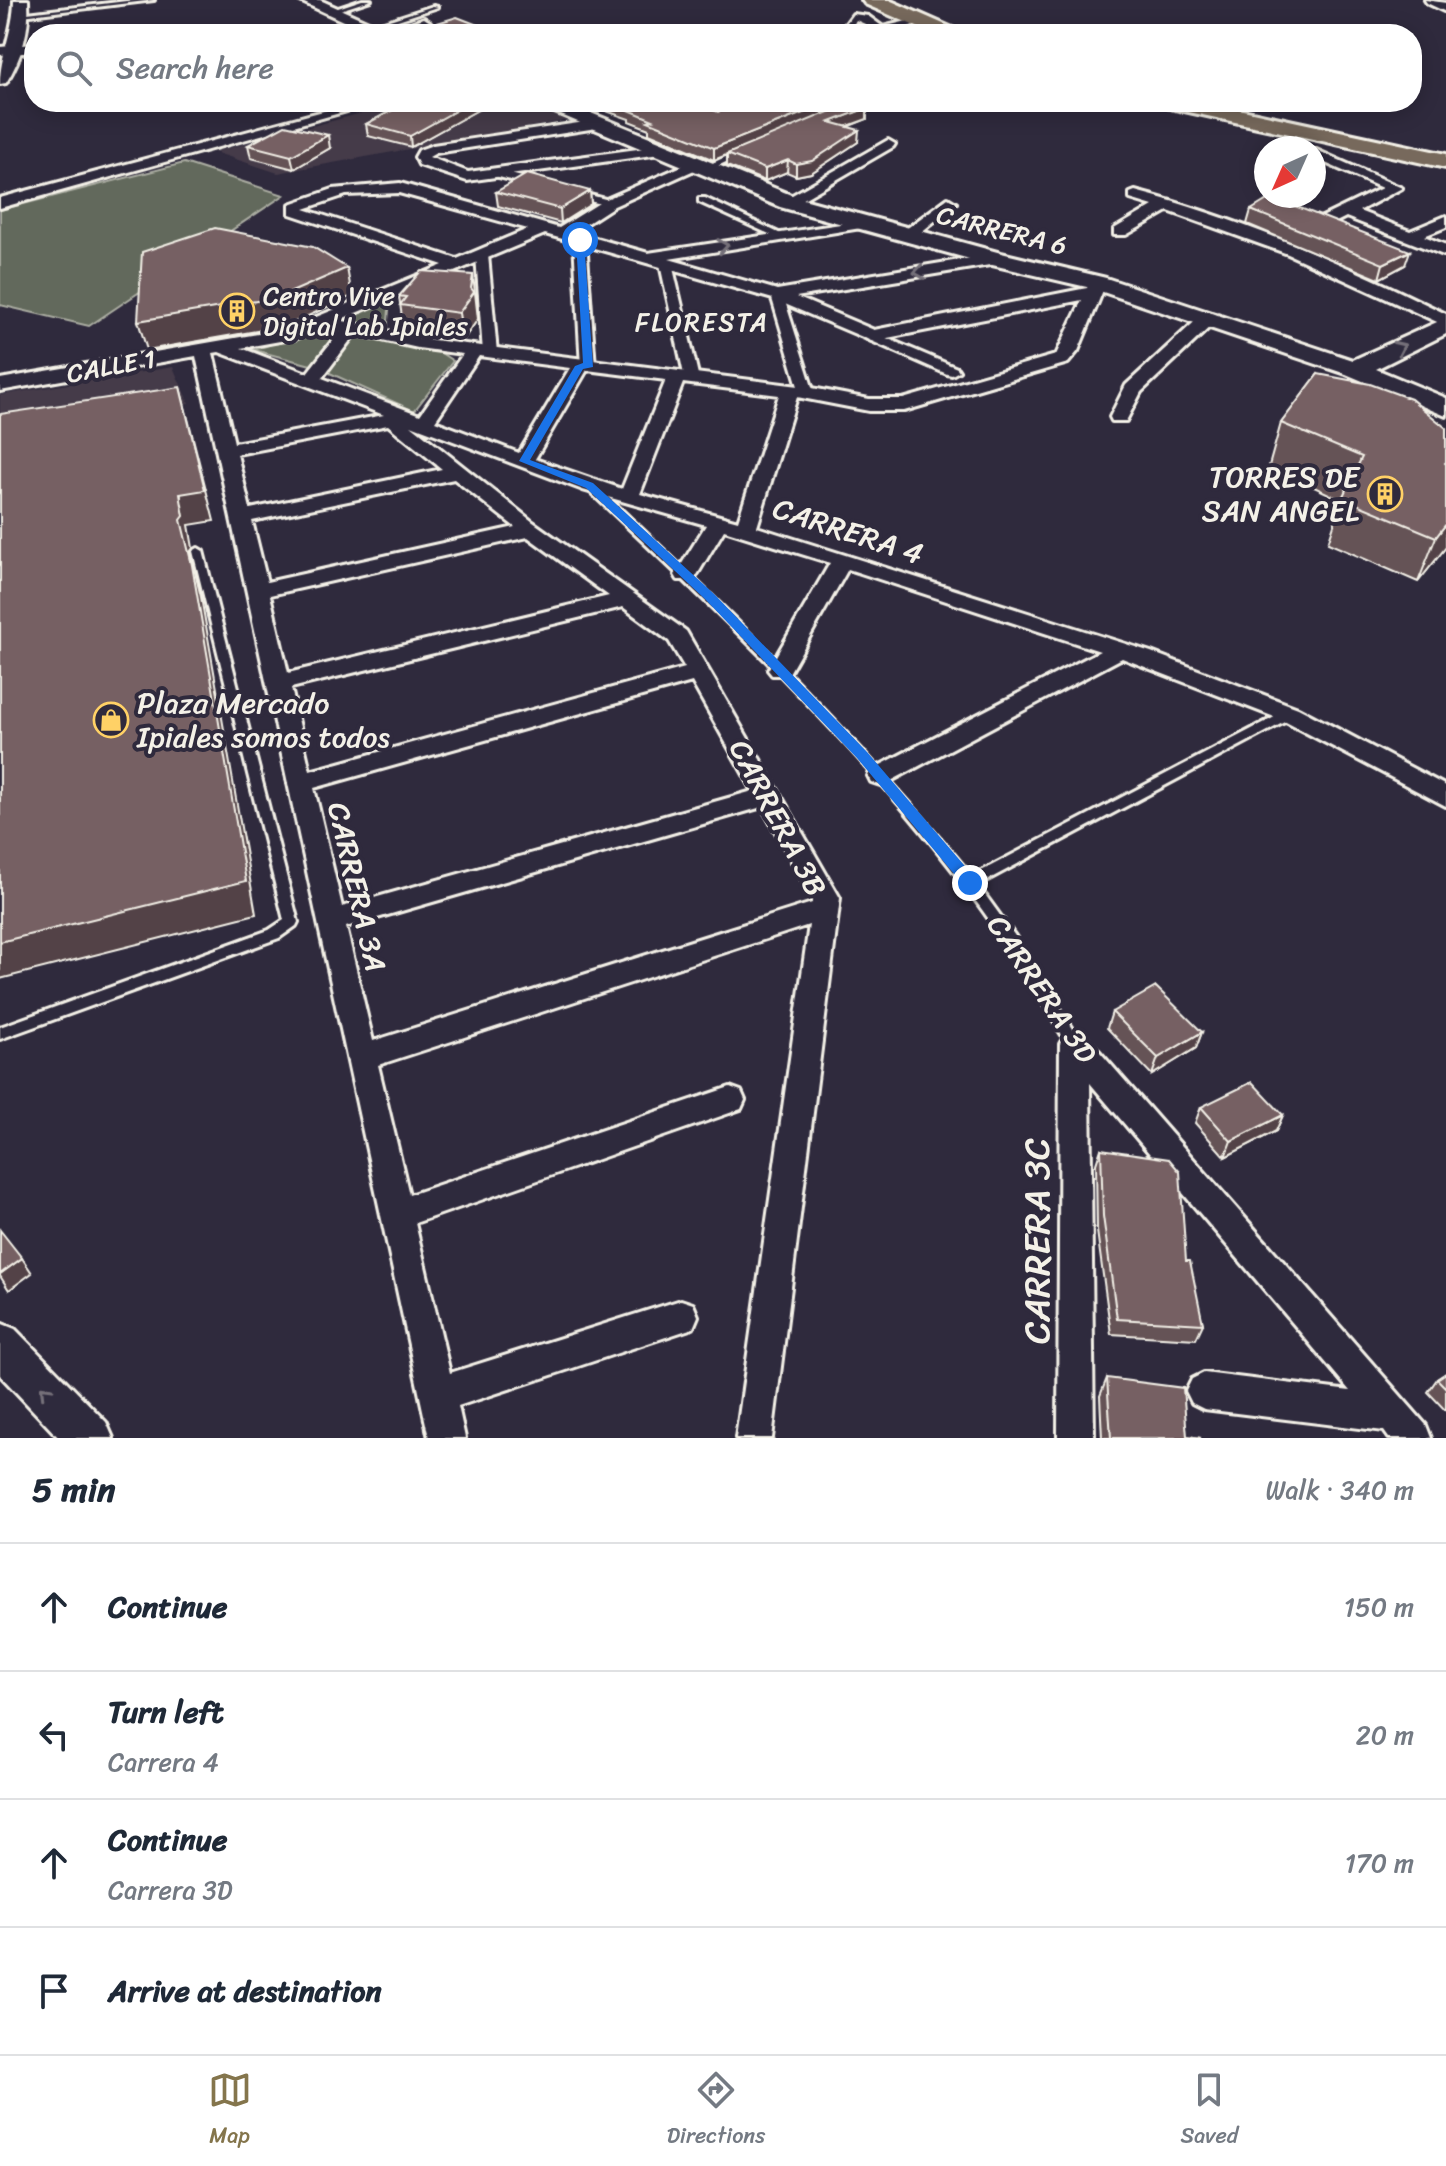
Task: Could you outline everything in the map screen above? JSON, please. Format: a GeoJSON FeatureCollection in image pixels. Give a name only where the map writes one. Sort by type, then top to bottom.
{"type":"FeatureCollection","features":[{"type":"Feature","properties":{"kind":"highway"},"geometry":{"type":"LineString","coordinates":[[872,0],[926,24]]}},
{"type":"Feature","properties":{"kind":"highway"},"geometry":{"type":"LineString","coordinates":[[1221,112],[1446,161]]}},
{"type":"Feature","properties":{"kind":"main road"},"geometry":{"type":"LineString","coordinates":[[306,0],[362,24]]}},
{"type":"Feature","properties":{"kind":"main road","name":"CARRERA 6"},"geometry":{"type":"LineString","coordinates":[[570,112],[788,202],[1209,318],[1355,369],[1444,407]]}},
{"type":"Feature","properties":{"kind":"main road"},"geometry":{"type":"LineString","coordinates":[[1355,369],[1446,323]]}},
{"type":"Feature","properties":{"kind":"street"},"geometry":{"type":"LineString","coordinates":[[1431,0],[1446,8]]}},
{"type":"Feature","properties":{"kind":"street"},"geometry":{"type":"LineString","coordinates":[[0,79],[22,6],[3,7]]}},
{"type":"Feature","properties":{"kind":"street"},"geometry":{"type":"LineString","coordinates":[[849,24],[853,17],[865,18],[869,24]]}},
{"type":"Feature","properties":{"kind":"street"},"geometry":{"type":"LineString","coordinates":[[909,24],[919,21]]}},
{"type":"Feature","properties":{"kind":"street"},"geometry":{"type":"LineString","coordinates":[[414,24],[424,22]]}},
{"type":"Feature","properties":{"kind":"street"},"geometry":{"type":"LineString","coordinates":[[0,203],[335,112]]}},
{"type":"Feature","properties":{"kind":"street"},"geometry":{"type":"LineString","coordinates":[[598,124],[433,149],[422,157],[424,162],[467,177],[660,150]]}},
{"type":"Feature","properties":{"kind":"street"},"geometry":{"type":"LineString","coordinates":[[788,202],[888,144]]}},
{"type":"Feature","properties":{"kind":"street"},"geometry":{"type":"LineString","coordinates":[[1324,222],[1394,188],[1326,158]]}},
{"type":"Feature","properties":{"kind":"street"},"geometry":{"type":"LineString","coordinates":[[561,234],[609,203],[701,166]]}},
{"type":"Feature","properties":{"kind":"street"},"geometry":{"type":"LineString","coordinates":[[1369,175],[1393,167]]}},
{"type":"Feature","properties":{"kind":"street"},"geometry":{"type":"LineString","coordinates":[[499,174],[609,203]]}},
{"type":"Feature","properties":{"kind":"street"},"geometry":{"type":"LineString","coordinates":[[460,265],[295,211],[295,207],[323,196],[385,187],[400,188],[777,295],[952,371]]}},
{"type":"Feature","properties":{"kind":"street"},"geometry":{"type":"LineString","coordinates":[[1135,196],[1309,256],[1446,323]]}},
{"type":"Feature","properties":{"kind":"street"},"geometry":{"type":"LineString","coordinates":[[908,235],[948,203]]}},
{"type":"Feature","properties":{"kind":"street"},"geometry":{"type":"LineString","coordinates":[[1120,232],[1167,205]]}},
{"type":"Feature","properties":{"kind":"street"},"geometry":{"type":"LineString","coordinates":[[1345,211],[1446,251]]}},
{"type":"Feature","properties":{"kind":"street"},"geometry":{"type":"LineString","coordinates":[[1382,245],[1446,221]]}},
{"type":"Feature","properties":{"kind":"street"},"geometry":{"type":"LineString","coordinates":[[646,258],[861,223]]}},
{"type":"Feature","properties":{"kind":"street","name":"CALLE 1"},"geometry":{"type":"LineString","coordinates":[[0,385],[291,334],[543,229]]}},
{"type":"Feature","properties":{"kind":"street"},"geometry":{"type":"LineString","coordinates":[[524,461],[584,366],[580,240]]}},
{"type":"Feature","properties":{"kind":"street"},"geometry":{"type":"LineString","coordinates":[[423,424],[482,352],[482,255]]}},
{"type":"Feature","properties":{"kind":"street"},"geometry":{"type":"LineString","coordinates":[[777,295],[996,259]]}},
{"type":"Feature","properties":{"kind":"street"},"geometry":{"type":"LineString","coordinates":[[629,497],[684,378],[666,264]]}},
{"type":"Feature","properties":{"kind":"street"},"geometry":{"type":"LineString","coordinates":[[872,336],[1096,287]]}},
{"type":"Feature","properties":{"kind":"street"},"geometry":{"type":"LineString","coordinates":[[324,322],[482,352],[799,392],[869,405],[904,405],[1048,364],[1069,351],[1096,287]]}},
{"type":"Feature","properties":{"kind":"street"},"geometry":{"type":"LineString","coordinates":[[746,530],[799,392],[777,295]]}},
{"type":"Feature","properties":{"kind":"street"},"geometry":{"type":"LineString","coordinates":[[1119,417],[1133,389],[1209,318]]}},
{"type":"Feature","properties":{"kind":"street"},"geometry":{"type":"LineString","coordinates":[[310,382],[351,328]]}},
{"type":"Feature","properties":{"kind":"street","name":"CARRERA 4"},"geometry":{"type":"LineString","coordinates":[[213,349],[590,486],[746,530],[1120,650],[1290,714],[1446,797]]}},
{"type":"Feature","properties":{"kind":"street","name":"CARRERA 3A"},"geometry":{"type":"LineString","coordinates":[[213,349],[227,450],[241,517],[447,1438]]}},
{"type":"Feature","properties":{"kind":"street"},"geometry":{"type":"LineString","coordinates":[[1355,369],[1371,401]]}},
{"type":"Feature","properties":{"kind":"street"},"geometry":{"type":"LineString","coordinates":[[1404,411],[1444,407]]}},
{"type":"Feature","properties":{"kind":"street"},"geometry":{"type":"LineString","coordinates":[[227,450],[384,413]]}},
{"type":"Feature","properties":{"kind":"street","name":"CARRERA 3B"},"geometry":{"type":"LineString","coordinates":[[384,413],[531,530],[678,636],[826,898],[754,1438]]}},
{"type":"Feature","properties":{"kind":"street"},"geometry":{"type":"LineString","coordinates":[[241,517],[458,472]]}},
{"type":"Feature","properties":{"kind":"street"},"geometry":{"type":"LineString","coordinates":[[686,575],[718,522]]}},
{"type":"Feature","properties":{"kind":"street"},"geometry":{"type":"LineString","coordinates":[[258,591],[531,530]]}},
{"type":"Feature","properties":{"kind":"street"},"geometry":{"type":"LineString","coordinates":[[780,670],[842,560]]}},
{"type":"Feature","properties":{"kind":"street"},"geometry":{"type":"LineString","coordinates":[[279,683],[627,599]]}},
{"type":"Feature","properties":{"kind":"street"},"geometry":{"type":"LineString","coordinates":[[880,776],[1120,650]]}},
{"type":"Feature","properties":{"kind":"street"},"geometry":{"type":"LineString","coordinates":[[301,783],[699,672]]}},
{"type":"Feature","properties":{"kind":"street"},"geometry":{"type":"LineString","coordinates":[[332,920],[768,796]]}},
{"type":"Feature","properties":{"kind":"street"},"geometry":{"type":"LineString","coordinates":[[363,1057],[825,909]]}},
{"type":"Feature","properties":{"kind":"street","name":"CARRERA 3D"},"geometry":{"type":"LineString","coordinates":[[1075,1044],[1401,1426]]}},
{"type":"Feature","properties":{"kind":"street","name":"CARRERA 3C"},"geometry":{"type":"LineString","coordinates":[[1075,1044],[1076,1438]]}},
{"type":"Feature","properties":{"kind":"street"},"geometry":{"type":"LineString","coordinates":[[398,1214],[730,1100]]}},
{"type":"Feature","properties":{"kind":"street"},"geometry":{"type":"LineString","coordinates":[[438,1395],[681,1316]]}},
{"type":"Feature","properties":{"kind":"street"},"geometry":{"type":"LineString","coordinates":[[0,1344],[90,1438]]}},
{"type":"Feature","properties":{"kind":"street"},"geometry":{"type":"LineString","coordinates":[[1204,1391],[1401,1426]]}},
{"type":"Feature","properties":{"kind":"lane"},"geometry":{"type":"LineString","coordinates":[[22,6],[151,0]]}},
{"type":"Feature","properties":{"kind":"lane"},"geometry":{"type":"LineString","coordinates":[[332,11],[368,0]]}},
{"type":"Feature","properties":{"kind":"lane"},"geometry":{"type":"LineString","coordinates":[[395,24],[435,7]]}},
{"type":"Feature","properties":{"kind":"lane"},"geometry":{"type":"LineString","coordinates":[[701,166],[746,151]]}},
{"type":"Feature","properties":{"kind":"lane"},"geometry":{"type":"LineString","coordinates":[[702,200],[781,236]]}},
{"type":"Feature","properties":{"kind":"lane","name":"CARRERA 3D"},"geometry":{"type":"LineString","coordinates":[[590,486],[686,575],[880,776],[970,883],[1075,1044]]}},
{"type":"Feature","properties":{"kind":"lane"},"geometry":{"type":"LineString","coordinates":[[0,1033],[274,934],[291,922],[198,551]]}},
{"type":"Feature","properties":{"kind":"lane"},"geometry":{"type":"LineString","coordinates":[[970,883],[1290,714]]}},
{"type":"Feature","properties":{"kind":"shaded area"},"geometry":{"type":"Polygon","coordinates":[[[366,112],[545,112],[568,120],[278,173],[214,152],[366,112]]]}},
{"type":"Feature","properties":{"kind":"shaded area"},"geometry":{"type":"Polygon","coordinates":[[[173,367],[189,403],[0,437],[0,395],[173,367]]]}},
{"type":"Feature","properties":{"kind":"green space"},"geometry":{"type":"Polygon","coordinates":[[[184,163],[284,195],[89,326],[0,305],[0,210],[184,163]]]}},
{"type":"Feature","properties":{"kind":"green space"},"geometry":{"type":"Polygon","coordinates":[[[390,298],[387,333],[344,319],[390,298]]]}},
{"type":"Feature","properties":{"kind":"green space"},"geometry":{"type":"Polygon","coordinates":[[[328,325],[336,332],[311,365],[254,350],[328,325]]]}},
{"type":"Feature","properties":{"kind":"green space"},"geometry":{"type":"Polygon","coordinates":[[[359,337],[438,351],[453,361],[414,411],[323,370],[346,340],[359,337]]]}},
{"type":"Feature","properties":{"kind":"building"},"geometry":{"type":"Polygon","coordinates":[[[457,17],[475,24],[434,24],[457,17]]]}},
{"type":"Feature","properties":{"kind":"building"},"geometry":{"type":"Polygon","coordinates":[[[389,112],[453,112],[410,136],[366,124],[389,112]]]}},
{"type":"Feature","properties":{"kind":"building"},"geometry":{"type":"Polygon","coordinates":[[[634,112],[805,112],[714,148],[648,121],[653,120],[634,112]]]}},
{"type":"Feature","properties":{"kind":"building"},"geometry":{"type":"Polygon","coordinates":[[[829,112],[856,112],[830,122],[859,130],[812,161],[796,164],[788,160],[765,169],[727,154],[829,112]]]}},
{"type":"Feature","properties":{"kind":"building"},"geometry":{"type":"Polygon","coordinates":[[[285,125],[328,135],[291,156],[248,145],[285,125]]]}},
{"type":"Feature","properties":{"kind":"building"},"geometry":{"type":"Polygon","coordinates":[[[527,174],[590,191],[560,209],[496,192],[527,174]]]}},
{"type":"Feature","properties":{"kind":"building"},"geometry":{"type":"Polygon","coordinates":[[[1300,208],[1410,251],[1383,264],[1251,210],[1300,208]]]}},
{"type":"Feature","properties":{"kind":"building"},"geometry":{"type":"Polygon","coordinates":[[[215,228],[313,247],[347,268],[280,297],[138,321],[142,252],[215,228]]]}},
{"type":"Feature","properties":{"kind":"building"},"geometry":{"type":"Polygon","coordinates":[[[421,271],[473,275],[471,288],[474,292],[459,313],[400,305],[406,297],[399,296],[421,271]]]}},
{"type":"Feature","properties":{"kind":"building"},"geometry":{"type":"Polygon","coordinates":[[[1318,374],[1370,384],[1411,399],[1446,428],[1446,524],[1436,537],[1342,498],[1362,457],[1281,423],[1318,374]]]}},
{"type":"Feature","properties":{"kind":"building","name":"Plaza Mercado Ipiales somos todos"},"geometry":{"type":"Polygon","coordinates":[[[180,387],[205,490],[180,494],[184,516],[181,520],[192,565],[246,881],[0,942],[0,414],[180,387]]]}},
{"type":"Feature","properties":{"kind":"building"},"geometry":{"type":"Polygon","coordinates":[[[1156,987],[1202,1032],[1158,1058],[1112,1012],[1156,987]]]}},
{"type":"Feature","properties":{"kind":"building"},"geometry":{"type":"Polygon","coordinates":[[[1252,1082],[1283,1115],[1231,1141],[1201,1107],[1252,1082]]]}},
{"type":"Feature","properties":{"kind":"building"},"geometry":{"type":"Polygon","coordinates":[[[1101,1149],[1169,1159],[1180,1172],[1186,1261],[1190,1261],[1203,1324],[1117,1319],[1103,1216],[1101,1149]]]}},
{"type":"Feature","properties":{"kind":"building"},"geometry":{"type":"Polygon","coordinates":[[[0,1230],[22,1258],[0,1274],[0,1230]]]}},
{"type":"Feature","properties":{"kind":"building"},"geometry":{"type":"Polygon","coordinates":[[[1446,1373],[1446,1388],[1437,1379],[1446,1373]]]}},
{"type":"Feature","properties":{"kind":"building"},"geometry":{"type":"Polygon","coordinates":[[[1107,1378],[1183,1388],[1187,1436],[1201,1438],[1111,1438],[1107,1378]]]}},
{"type":"Feature","properties":{"kind":"place","name":"Centro Vive Digital Lab Ipiales"},"geometry":{"type":"Point","coordinates":[237,311]}},
{"type":"Feature","properties":{"kind":"place","name":"TORRES DE SAN ANGEL"},"geometry":{"type":"Point","coordinates":[1385,494]}},
{"type":"Feature","properties":{"kind":"place","name":"Plaza Mercado Ipiales somos todos"},"geometry":{"type":"Point","coordinates":[111,720]}},
{"type":"Feature","properties":{"kind":"district","name":"FLORESTA"},"geometry":{"type":"Point","coordinates":[702,322]}},
{"type":"Feature","properties":{"kind":"route"},"geometry":{"type":"LineString","coordinates":[[580,240],[588,367],[580,366],[524,461],[590,486],[709,597],[862,755],[970,883]]}}]}
